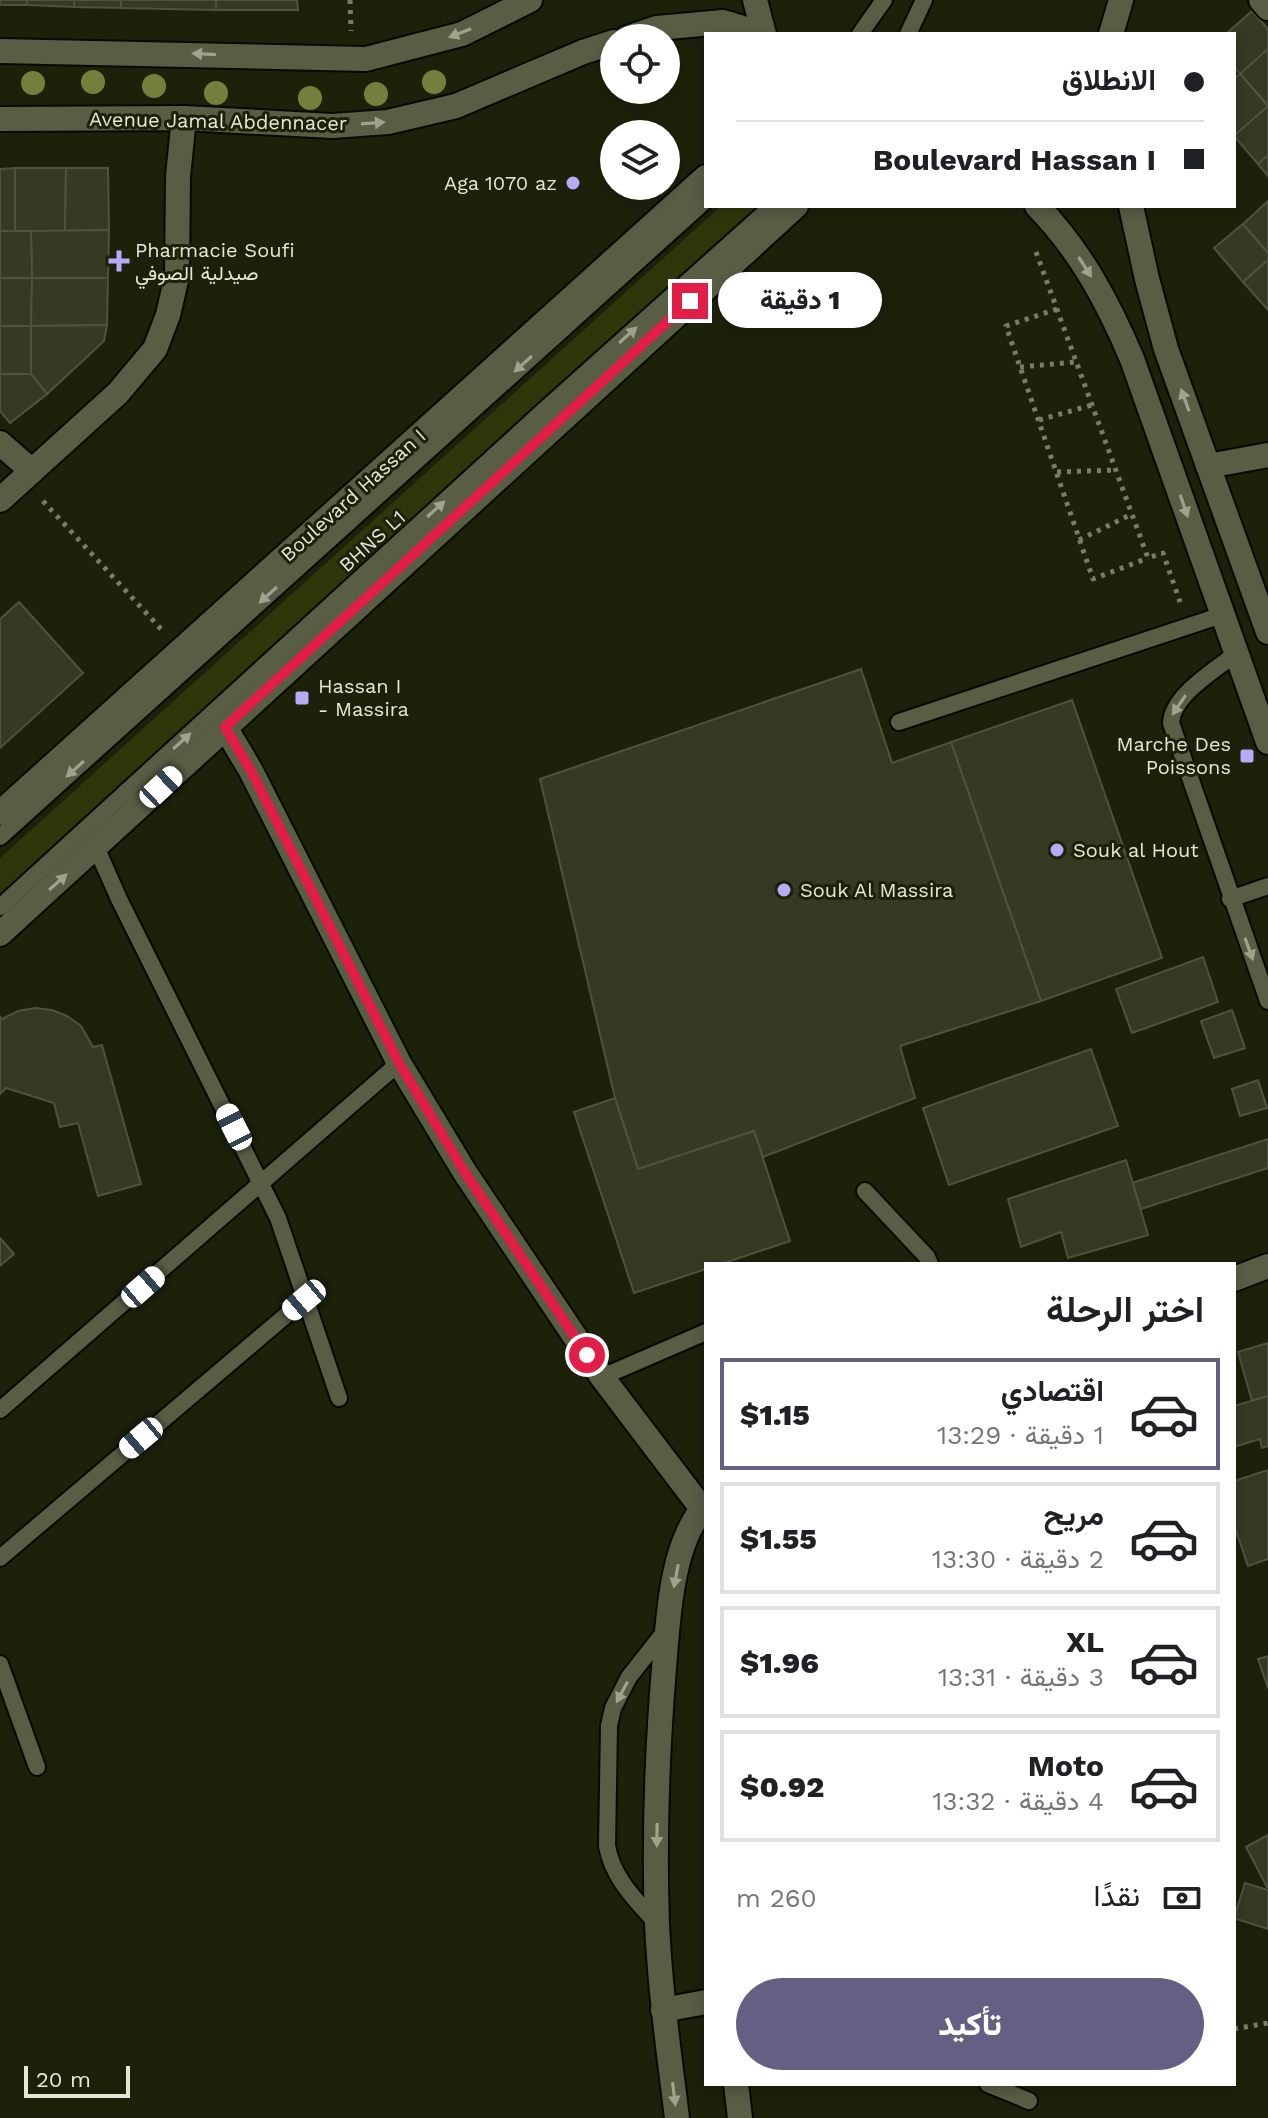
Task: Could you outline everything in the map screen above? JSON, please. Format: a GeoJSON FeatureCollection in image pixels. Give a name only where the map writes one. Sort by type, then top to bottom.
{"type":"FeatureCollection","features":[{"type":"Feature","properties":{"kind":"street"},"geometry":{"type":"LineString","coordinates":[[0,51],[366,59],[462,34],[530,0]]}},
{"type":"Feature","properties":{"kind":"street"},"geometry":{"type":"LineString","coordinates":[[755,0],[763,32]]}},
{"type":"Feature","properties":{"kind":"street"},"geometry":{"type":"LineString","coordinates":[[1112,32],[1121,0]]}},
{"type":"Feature","properties":{"kind":"street"},"geometry":{"type":"LineString","coordinates":[[1261,0],[1268,8]]}},
{"type":"Feature","properties":{"kind":"street"},"geometry":{"type":"LineString","coordinates":[[680,26],[723,22],[756,32]]}},
{"type":"Feature","properties":{"kind":"street","name":"Avenue Jamal Abdennacer"},"geometry":{"type":"LineString","coordinates":[[0,119],[184,118],[332,126],[388,122],[456,106],[600,47]]}},
{"type":"Feature","properties":{"kind":"street"},"geometry":{"type":"LineString","coordinates":[[0,500],[118,393],[155,349],[168,315],[177,276],[178,176],[184,118]]}},
{"type":"Feature","properties":{"kind":"street","name":"Boulevard Hassan I"},"geometry":{"type":"LineString","coordinates":[[0,813],[704,179]]}},
{"type":"Feature","properties":{"kind":"street"},"geometry":{"type":"LineString","coordinates":[[0,934],[794,208]]}},
{"type":"Feature","properties":{"kind":"street"},"geometry":{"type":"LineString","coordinates":[[1039,208],[1080,259],[1112,313],[1132,359],[1268,742]]}},
{"type":"Feature","properties":{"kind":"street"},"geometry":{"type":"LineString","coordinates":[[1131,208],[1166,349],[1268,632]]}},
{"type":"Feature","properties":{"kind":"street"},"geometry":{"type":"LineString","coordinates":[[0,443],[27,475]]}},
{"type":"Feature","properties":{"kind":"street"},"geometry":{"type":"LineString","coordinates":[[1208,466],[1268,455]]}},
{"type":"Feature","properties":{"kind":"street"},"geometry":{"type":"LineString","coordinates":[[225,727],[251,771],[399,1063],[464,1171],[602,1377],[704,1509]]}},
{"type":"Feature","properties":{"kind":"street"},"geometry":{"type":"LineString","coordinates":[[1236,1278],[1268,1266]]}},
{"type":"Feature","properties":{"kind":"street"},"geometry":{"type":"LineString","coordinates":[[677,2118],[663,2010],[657,1924],[658,1780],[667,1629],[686,1538],[704,1511]]}},
{"type":"Feature","properties":{"kind":"street"},"geometry":{"type":"LineString","coordinates":[[663,2010],[704,2002]]}},
{"type":"Feature","properties":{"kind":"street"},"geometry":{"type":"LineString","coordinates":[[736,2086],[740,2118]]}},
{"type":"Feature","properties":{"kind":"lane"},"geometry":{"type":"LineString","coordinates":[[861,32],[884,0]]}},
{"type":"Feature","properties":{"kind":"lane"},"geometry":{"type":"LineString","coordinates":[[909,32],[924,0]]}},
{"type":"Feature","properties":{"kind":"lane","name":"BHNS L1"},"geometry":{"type":"LineString","coordinates":[[0,837],[704,202]]}},
{"type":"Feature","properties":{"kind":"lane","name":"BHNS L1"},"geometry":{"type":"LineString","coordinates":[[0,907],[770,208]]}},
{"type":"Feature","properties":{"kind":"lane"},"geometry":{"type":"LineString","coordinates":[[899,722],[1222,615]]}},
{"type":"Feature","properties":{"kind":"lane"},"geometry":{"type":"LineString","coordinates":[[1236,653],[1180,699],[1171,715],[1171,723],[1268,1001]]}},
{"type":"Feature","properties":{"kind":"lane"},"geometry":{"type":"LineString","coordinates":[[96,847],[278,1218],[339,1398]]}},
{"type":"Feature","properties":{"kind":"lane"},"geometry":{"type":"LineString","coordinates":[[1230,899],[1268,886]]}},
{"type":"Feature","properties":{"kind":"lane"},"geometry":{"type":"LineString","coordinates":[[0,1410],[399,1063]]}},
{"type":"Feature","properties":{"kind":"lane"},"geometry":{"type":"LineString","coordinates":[[865,1191],[929,1262]]}},
{"type":"Feature","properties":{"kind":"lane"},"geometry":{"type":"LineString","coordinates":[[0,1558],[304,1300]]}},
{"type":"Feature","properties":{"kind":"lane"},"geometry":{"type":"LineString","coordinates":[[602,1377],[704,1333]]}},
{"type":"Feature","properties":{"kind":"lane"},"geometry":{"type":"LineString","coordinates":[[657,1924],[614,1873],[609,1861],[609,1726],[620,1692],[667,1629]]}},
{"type":"Feature","properties":{"kind":"lane"},"geometry":{"type":"LineString","coordinates":[[0,1664],[37,1767]]}},
{"type":"Feature","properties":{"kind":"lane"},"geometry":{"type":"LineString","coordinates":[[993,2086],[1029,2101]]}},
{"type":"Feature","properties":{"kind":"path"},"geometry":{"type":"LineString","coordinates":[[1033,243],[1148,558]]}},
{"type":"Feature","properties":{"kind":"path"},"geometry":{"type":"LineString","coordinates":[[1057,309],[1006,326],[1093,579],[1163,553],[1189,626]]}},
{"type":"Feature","properties":{"kind":"path"},"geometry":{"type":"LineString","coordinates":[[1020,367],[1076,362]]}},
{"type":"Feature","properties":{"kind":"path"},"geometry":{"type":"LineString","coordinates":[[1039,420],[1092,405]]}},
{"type":"Feature","properties":{"kind":"path"},"geometry":{"type":"LineString","coordinates":[[1057,472],[1116,470]]}},
{"type":"Feature","properties":{"kind":"path"},"geometry":{"type":"LineString","coordinates":[[27,475],[181,650]]}},
{"type":"Feature","properties":{"kind":"path"},"geometry":{"type":"LineString","coordinates":[[1079,540],[1132,514]]}},
{"type":"Feature","properties":{"kind":"path"},"geometry":{"type":"LineString","coordinates":[[1236,2029],[1268,2023]]}},
{"type":"Feature","properties":{"kind":"green space"},"geometry":{"type":"Polygon","coordinates":[[[719,208],[763,208],[0,898],[0,858],[719,208]]]}},
{"type":"Feature","properties":{"kind":"building"},"geometry":{"type":"Polygon","coordinates":[[[0,0],[27,0],[27,5],[0,5],[0,0]]]}},
{"type":"Feature","properties":{"kind":"building"},"geometry":{"type":"Polygon","coordinates":[[[27,0],[74,0],[74,7],[27,5],[27,0]]]}},
{"type":"Feature","properties":{"kind":"building"},"geometry":{"type":"Polygon","coordinates":[[[74,0],[121,0],[121,8],[74,7],[74,0]]]}},
{"type":"Feature","properties":{"kind":"building"},"geometry":{"type":"Polygon","coordinates":[[[121,0],[216,0],[216,10],[121,8],[121,0]]]}},
{"type":"Feature","properties":{"kind":"building"},"geometry":{"type":"Polygon","coordinates":[[[216,0],[297,0],[298,10],[216,10],[216,0]]]}},
{"type":"Feature","properties":{"kind":"building"},"geometry":{"type":"Polygon","coordinates":[[[1252,11],[1268,29],[1268,49],[1240,74],[1236,69],[1236,32],[1228,32],[1252,11]]]}},
{"type":"Feature","properties":{"kind":"building"},"geometry":{"type":"Polygon","coordinates":[[[1268,49],[1268,105],[1240,74],[1268,49]]]}},
{"type":"Feature","properties":{"kind":"building"},"geometry":{"type":"Polygon","coordinates":[[[1240,74],[1268,106],[1236,134],[1236,77],[1240,74]]]}},
{"type":"Feature","properties":{"kind":"building"},"geometry":{"type":"Polygon","coordinates":[[[1268,106],[1268,155],[1258,164],[1236,138],[1236,134],[1268,106]]]}},
{"type":"Feature","properties":{"kind":"building"},"geometry":{"type":"Polygon","coordinates":[[[1268,155],[1268,176],[1258,164],[1268,155]]]}},
{"type":"Feature","properties":{"kind":"building"},"geometry":{"type":"Polygon","coordinates":[[[15,168],[15,231],[0,231],[0,169],[15,168]]]}},
{"type":"Feature","properties":{"kind":"building"},"geometry":{"type":"Polygon","coordinates":[[[15,168],[66,168],[65,231],[15,231],[15,168]]]}},
{"type":"Feature","properties":{"kind":"building"},"geometry":{"type":"Polygon","coordinates":[[[66,168],[108,168],[109,230],[65,231],[66,168]]]}},
{"type":"Feature","properties":{"kind":"building"},"geometry":{"type":"Polygon","coordinates":[[[1268,201],[1268,253],[1243,224],[1268,201]]]}},
{"type":"Feature","properties":{"kind":"building"},"geometry":{"type":"Polygon","coordinates":[[[1243,224],[1268,253],[1268,260],[1243,282],[1214,248],[1243,224]]]}},
{"type":"Feature","properties":{"kind":"building"},"geometry":{"type":"Polygon","coordinates":[[[109,230],[108,278],[32,278],[31,231],[109,230]]]}},
{"type":"Feature","properties":{"kind":"building"},"geometry":{"type":"Polygon","coordinates":[[[0,231],[31,231],[32,278],[0,278],[0,231]]]}},
{"type":"Feature","properties":{"kind":"building"},"geometry":{"type":"Polygon","coordinates":[[[1268,260],[1268,310],[1243,282],[1268,260]]]}},
{"type":"Feature","properties":{"kind":"building"},"geometry":{"type":"Polygon","coordinates":[[[0,278],[32,278],[31,326],[0,326],[0,278]]]}},
{"type":"Feature","properties":{"kind":"building"},"geometry":{"type":"Polygon","coordinates":[[[32,278],[108,278],[107,325],[31,326],[32,278]]]}},
{"type":"Feature","properties":{"kind":"building"},"geometry":{"type":"Polygon","coordinates":[[[107,325],[104,341],[47,394],[31,374],[31,326],[107,325]]]}},
{"type":"Feature","properties":{"kind":"building"},"geometry":{"type":"Polygon","coordinates":[[[0,326],[31,326],[31,374],[0,374],[0,326]]]}},
{"type":"Feature","properties":{"kind":"building"},"geometry":{"type":"Polygon","coordinates":[[[0,374],[31,374],[47,394],[10,423],[0,411],[0,374]]]}},
{"type":"Feature","properties":{"kind":"building"},"geometry":{"type":"Polygon","coordinates":[[[19,602],[83,673],[0,748],[0,619],[19,602]]]}},
{"type":"Feature","properties":{"kind":"building","name":"Souk Al Massira"},"geometry":{"type":"Polygon","coordinates":[[[861,669],[892,763],[951,742],[1041,1001],[900,1046],[915,1098],[763,1157],[754,1131],[638,1169],[615,1098],[540,779],[861,669]]]}},
{"type":"Feature","properties":{"kind":"building","name":"Souk al Hout"},"geometry":{"type":"Polygon","coordinates":[[[1072,700],[1162,958],[1041,1001],[951,742],[1072,700]]]}},
{"type":"Feature","properties":{"kind":"building"},"geometry":{"type":"Polygon","coordinates":[[[1203,957],[1218,1002],[1132,1033],[1116,989],[1203,957]]]}},
{"type":"Feature","properties":{"kind":"building"},"geometry":{"type":"Polygon","coordinates":[[[35,1008],[67,1016],[81,1026],[93,1047],[102,1045],[141,1184],[98,1196],[78,1123],[60,1127],[54,1103],[6,1088],[0,1094],[0,1017],[2,1019],[18,1011],[35,1008]]]}},
{"type":"Feature","properties":{"kind":"building"},"geometry":{"type":"Polygon","coordinates":[[[1232,1010],[1245,1048],[1214,1058],[1201,1021],[1232,1010]]]}},
{"type":"Feature","properties":{"kind":"building"},"geometry":{"type":"Polygon","coordinates":[[[1091,1049],[1118,1126],[949,1185],[923,1108],[1091,1049]]]}},
{"type":"Feature","properties":{"kind":"building"},"geometry":{"type":"Polygon","coordinates":[[[1258,1080],[1267,1108],[1240,1116],[1232,1089],[1258,1080]]]}},
{"type":"Feature","properties":{"kind":"building"},"geometry":{"type":"Polygon","coordinates":[[[615,1098],[638,1169],[754,1131],[790,1241],[727,1262],[704,1262],[704,1270],[634,1293],[574,1112],[615,1098]]]}},
{"type":"Feature","properties":{"kind":"building"},"geometry":{"type":"Polygon","coordinates":[[[1268,1139],[1268,1168],[1141,1209],[1132,1183],[1268,1139]]]}},
{"type":"Feature","properties":{"kind":"building"},"geometry":{"type":"Polygon","coordinates":[[[1126,1160],[1148,1235],[1068,1258],[1061,1232],[1021,1247],[1008,1199],[1126,1160]]]}},
{"type":"Feature","properties":{"kind":"building"},"geometry":{"type":"Polygon","coordinates":[[[0,1238],[14,1254],[0,1266],[0,1238]]]}},
{"type":"Feature","properties":{"kind":"building"},"geometry":{"type":"Polygon","coordinates":[[[1268,1343],[1268,1396],[1252,1401],[1238,1352],[1268,1343]]]}},
{"type":"Feature","properties":{"kind":"building"},"geometry":{"type":"Polygon","coordinates":[[[1268,1396],[1268,1446],[1262,1448],[1260,1439],[1236,1446],[1236,1405],[1268,1396]]]}},
{"type":"Feature","properties":{"kind":"building"},"geometry":{"type":"Polygon","coordinates":[[[1268,1470],[1268,1559],[1248,1566],[1236,1531],[1236,1480],[1268,1470]]]}},
{"type":"Feature","properties":{"kind":"building"},"geometry":{"type":"Polygon","coordinates":[[[1268,1656],[1268,1688],[1258,1659],[1268,1656]]]}},
{"type":"Feature","properties":{"kind":"building"},"geometry":{"type":"Polygon","coordinates":[[[1268,1835],[1268,1887],[1267,1887],[1246,1847],[1268,1835]]]}},
{"type":"Feature","properties":{"kind":"building"},"geometry":{"type":"Polygon","coordinates":[[[1245,1883],[1268,1890],[1268,1929],[1236,1919],[1245,1883]]]}},
{"type":"Feature","properties":{"kind":"place","name":"Aga 1070 az"},"geometry":{"type":"Point","coordinates":[573,183]}},
{"type":"Feature","properties":{"kind":"place","name":"Pharmacie Soufi صيدلية الصوفي"},"geometry":{"type":"Point","coordinates":[119,261]}},
{"type":"Feature","properties":{"kind":"place","name":"Hassan I - Massira"},"geometry":{"type":"Point","coordinates":[302,698]}},
{"type":"Feature","properties":{"kind":"place","name":"Marche Des Poissons"},"geometry":{"type":"Point","coordinates":[1247,756]}},
{"type":"Feature","properties":{"kind":"place","name":"Souk al Hout"},"geometry":{"type":"Point","coordinates":[1057,850]}},
{"type":"Feature","properties":{"kind":"place","name":"Souk Al Massira"},"geometry":{"type":"Point","coordinates":[784,890]}},
{"type":"Feature","properties":{"kind":"route"},"geometry":{"type":"LineString","coordinates":[[587,1355],[464,1171],[399,1063],[251,771],[225,727],[690,301]]}}]}
